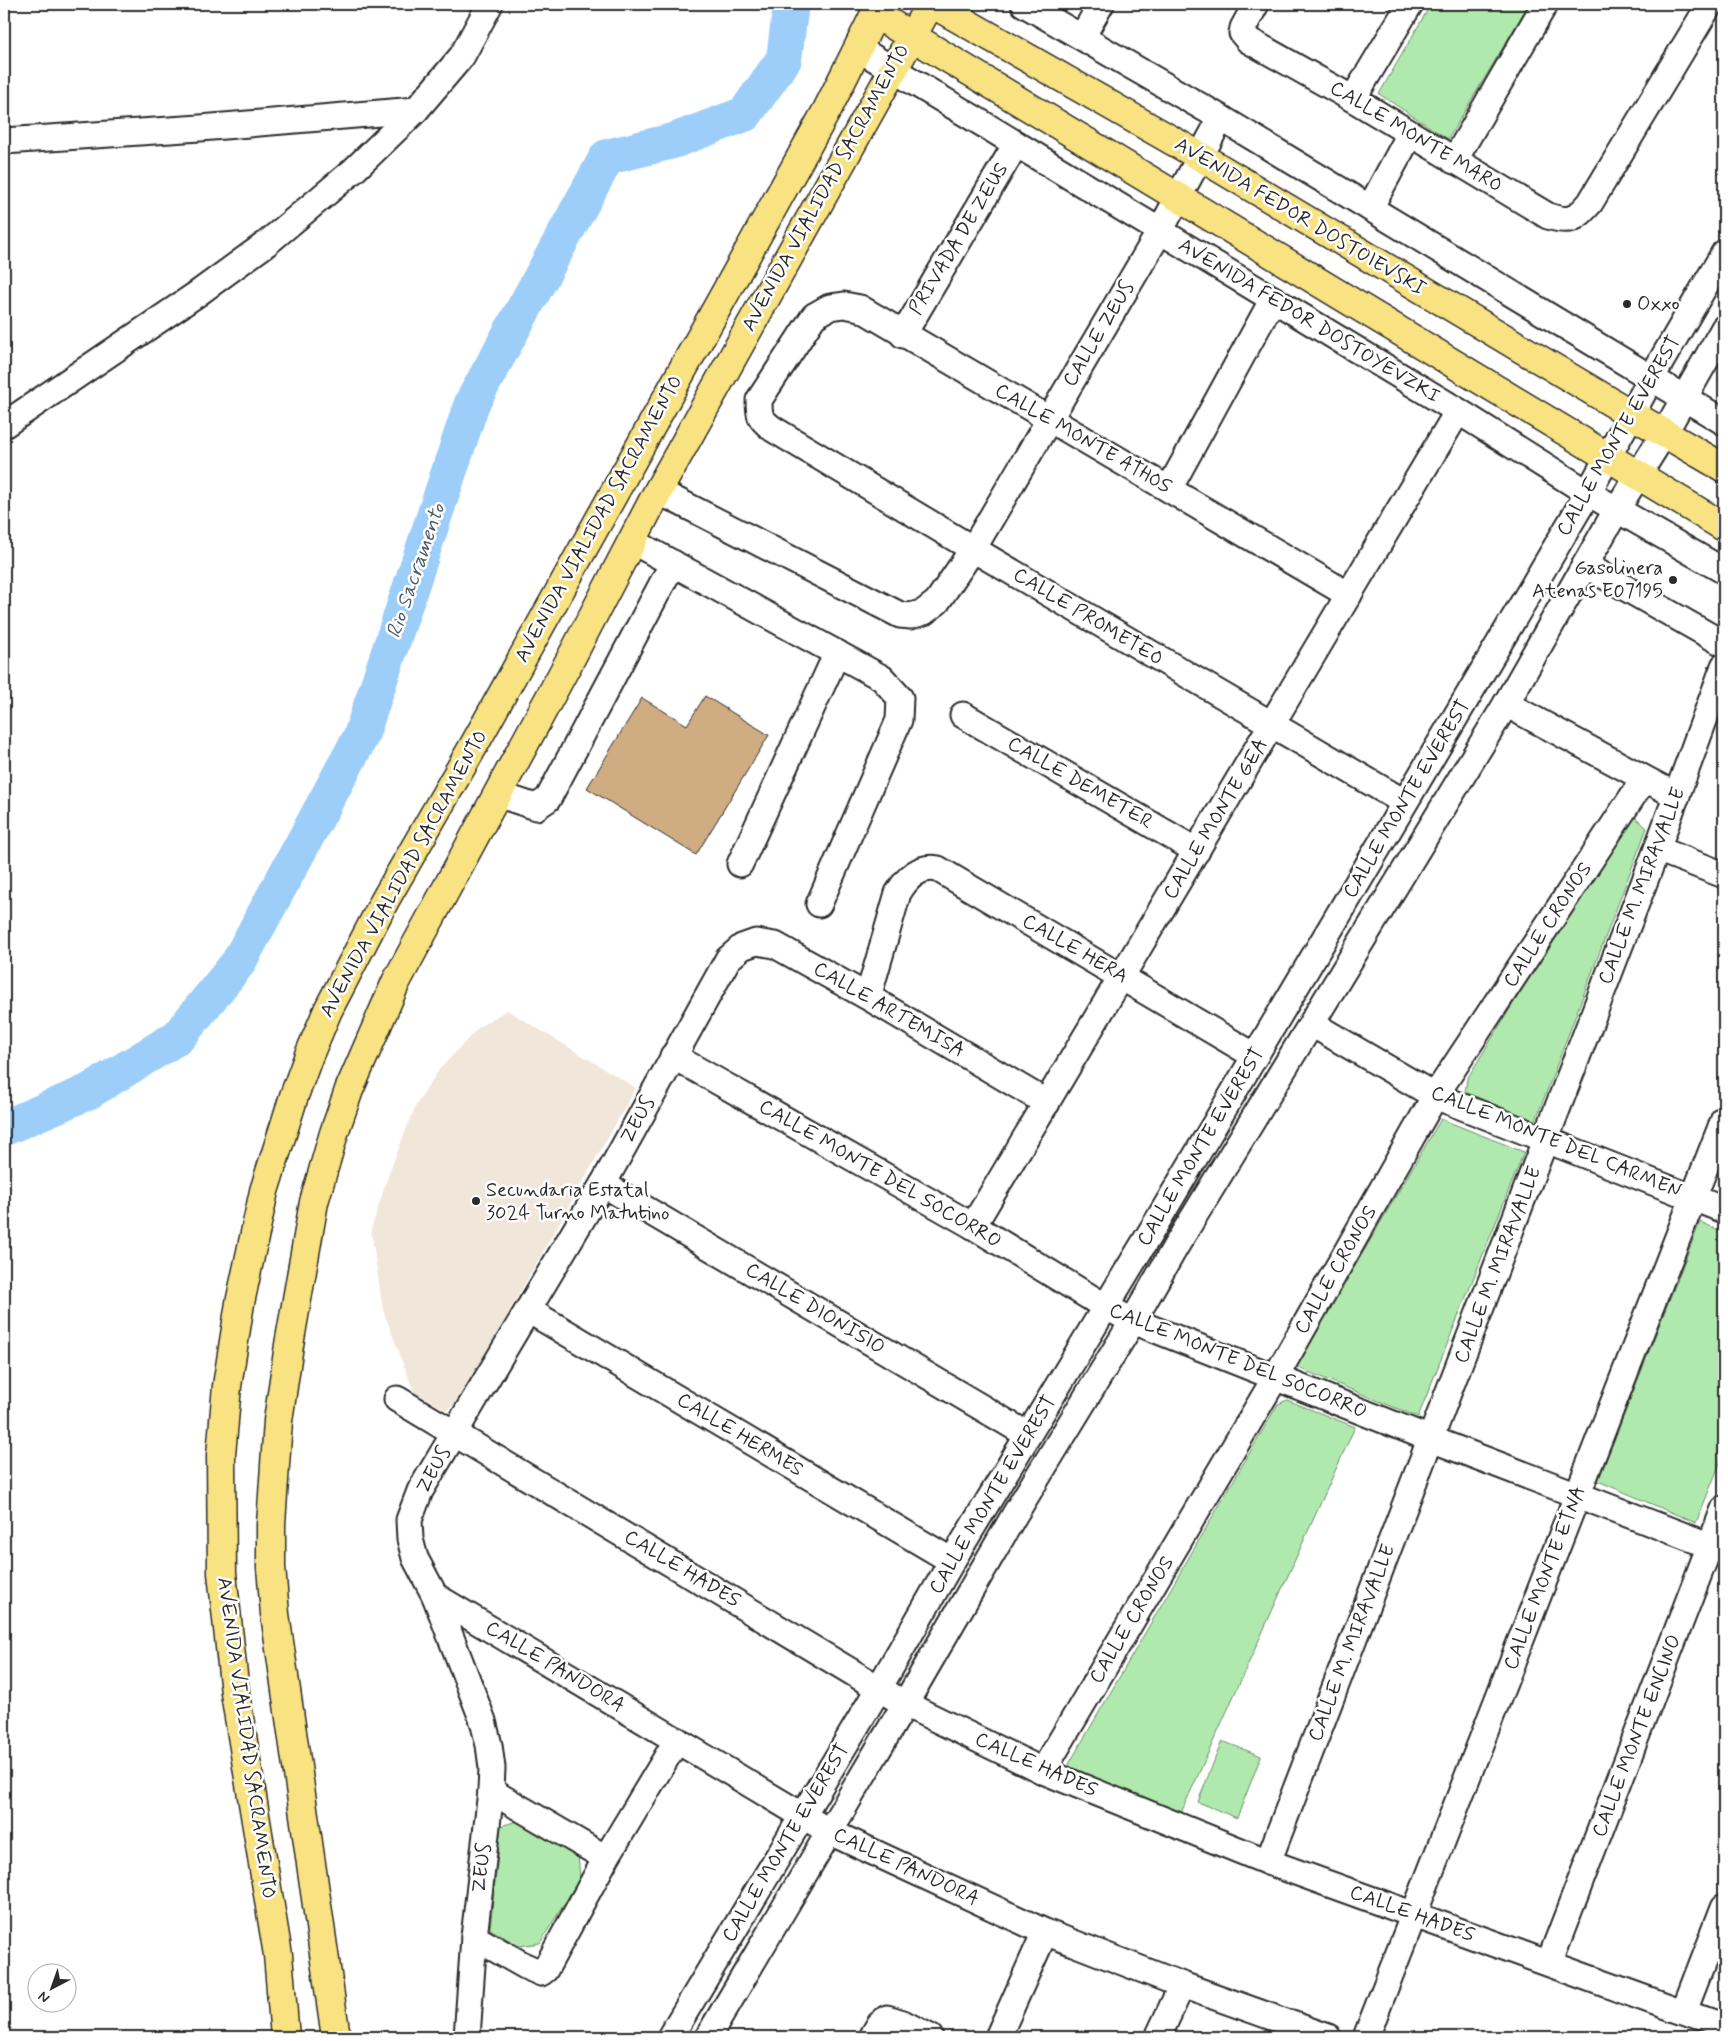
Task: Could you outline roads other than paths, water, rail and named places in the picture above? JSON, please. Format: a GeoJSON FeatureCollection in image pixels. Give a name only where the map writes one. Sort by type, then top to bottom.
{"type":"FeatureCollection","features":[{"type":"Feature","properties":{"kind":"main road","name":"AVENIDA VIALIDAD SACRAMENTO"},"geometry":{"type":"LineString","coordinates":[[336,2037],[275,1614],[271,1567],[271,1524],[278,1421],[305,1247],[314,1202],[349,1090],[396,982],[658,491],[931,4]]}},
{"type":"Feature","properties":{"kind":"main road","name":"AVENIDA FEDOR DOSTOIEVSKI"},"geometry":{"type":"LineString","coordinates":[[931,4],[1201,157],[1664,432]]}},
{"type":"Feature","properties":{"kind":"main road","name":"AVENIDA VIALIDAD SACRAMENTO"},"geometry":{"type":"LineString","coordinates":[[285,2037],[278,1954],[235,1693],[225,1617],[221,1555],[221,1455],[227,1386],[240,1303],[264,1191],[309,1055],[328,1010],[384,900],[484,727],[827,110],[878,9]]}},
{"type":"Feature","properties":{"kind":"main road"},"geometry":{"type":"LineString","coordinates":[[878,9],[912,36]]}},
{"type":"Feature","properties":{"kind":"main road","name":"AVENIDA FEDOR DOSTOYEVZKI"},"geometry":{"type":"LineString","coordinates":[[912,36],[1717,523]]}},
{"type":"Feature","properties":{"kind":"main road"},"geometry":{"type":"LineString","coordinates":[[1664,432],[1724,468]]}},
{"type":"Feature","properties":{"kind":"street"},"geometry":{"type":"LineString","coordinates":[[4,425],[197,294],[267,243],[354,170],[416,110],[462,56],[490,4]]}},
{"type":"Feature","properties":{"kind":"street"},"geometry":{"type":"LineString","coordinates":[[1024,4],[1221,118],[1684,396],[1724,422]]}},
{"type":"Feature","properties":{"kind":"street"},"geometry":{"type":"LineString","coordinates":[[1082,37],[1101,4]]}},
{"type":"Feature","properties":{"kind":"street","name":"CALLE MONTE MARO"},"geometry":{"type":"LineString","coordinates":[[1256,4],[1246,21],[1242,33],[1248,40],[1353,99],[1548,216],[1563,220],[1569,220],[1581,213],[1590,203],[1710,4]]}},
{"type":"Feature","properties":{"kind":"street"},"geometry":{"type":"LineString","coordinates":[[1353,99],[1410,4]]}},
{"type":"Feature","properties":{"kind":"street"},"geometry":{"type":"LineString","coordinates":[[1454,161],[1544,4]]}},
{"type":"Feature","properties":{"kind":"street"},"geometry":{"type":"LineString","coordinates":[[859,49],[893,70]]}},
{"type":"Feature","properties":{"kind":"street","name":"AVENIDA FEDOR DOSTOYEVZKI"},"geometry":{"type":"LineString","coordinates":[[893,70],[1458,411],[1588,493],[1724,571]]}},
{"type":"Feature","properties":{"kind":"street"},"geometry":{"type":"LineString","coordinates":[[4,141],[200,128],[416,110]]}},
{"type":"Feature","properties":{"kind":"street","name":"CALLE ZEUS"},"geometry":{"type":"LineString","coordinates":[[658,491],[900,615],[912,616],[924,612],[936,602],[973,549],[1160,231],[1221,118]]}},
{"type":"Feature","properties":{"kind":"street"},"geometry":{"type":"LineString","coordinates":[[1370,208],[1410,134]]}},
{"type":"Feature","properties":{"kind":"street","name":"PRIVADA DE ZEUS"},"geometry":{"type":"LineString","coordinates":[[903,334],[1016,144]]}},
{"type":"Feature","properties":{"kind":"street","name":"CALLE MONTE EVEREST"},"geometry":{"type":"LineString","coordinates":[[670,2037],[879,1688],[952,1561],[1106,1307],[1588,493],[1631,414],[1724,253]]}},
{"type":"Feature","properties":{"kind":"street"},"geometry":{"type":"LineString","coordinates":[[1169,489],[1273,299]]}},
{"type":"Feature","properties":{"kind":"street","name":"CALLE MONTE ATHOS"},"geometry":{"type":"LineString","coordinates":[[773,429],[762,421],[759,415],[759,400],[814,316],[830,307],[844,305],[860,308],[1349,595]]}},
{"type":"Feature","properties":{"kind":"street","name":"CALLE MONTE EVEREST"},"geometry":{"type":"LineString","coordinates":[[708,2037],[905,1704],[1014,1514],[1133,1321],[1176,1246],[1506,704],[1617,509],[1724,328]]}},
{"type":"Feature","properties":{"kind":"street","name":"CALLE MONTE GEA"},"geometry":{"type":"LineString","coordinates":[[973,1226],[1458,411]]}},
{"type":"Feature","properties":{"kind":"street","name":"CALLE PROMETEO"},"geometry":{"type":"LineString","coordinates":[[773,429],[973,549],[1404,802]]}},
{"type":"Feature","properties":{"kind":"street"},"geometry":{"type":"LineString","coordinates":[[1690,551],[1717,523]]}},
{"type":"Feature","properties":{"kind":"street"},"geometry":{"type":"LineString","coordinates":[[632,541],[882,678],[900,698],[899,720],[819,904]]}},
{"type":"Feature","properties":{"kind":"street"},"geometry":{"type":"LineString","coordinates":[[497,794],[536,807],[548,798],[673,563]]}},
{"type":"Feature","properties":{"kind":"street"},"geometry":{"type":"LineString","coordinates":[[1585,565],[1724,644]]}},
{"type":"Feature","properties":{"kind":"street"},"geometry":{"type":"LineString","coordinates":[[740,864],[837,654]]}},
{"type":"Feature","properties":{"kind":"street","name":"CALLE M. MIRAVALLE"},"geometry":{"type":"LineString","coordinates":[[1268,1862],[1657,849],[1724,666]]}},
{"type":"Feature","properties":{"kind":"street"},"geometry":{"type":"LineString","coordinates":[[1506,704],[1677,796]]}},
{"type":"Feature","properties":{"kind":"street","name":"CALLE DEMETER"},"geometry":{"type":"LineString","coordinates":[[963,715],[1197,851]]}},
{"type":"Feature","properties":{"kind":"street","name":"CALLE CRONOS"},"geometry":{"type":"LineString","coordinates":[[1043,1771],[1275,1378],[1435,1096],[1644,779]]}},
{"type":"Feature","properties":{"kind":"street"},"geometry":{"type":"LineString","coordinates":[[1657,849],[1724,875]]}},
{"type":"Feature","properties":{"kind":"street","name":"CALLE HERA"},"geometry":{"type":"LineString","coordinates":[[868,997],[898,893],[906,880],[930,867],[938,869],[1122,976],[1255,1056]]}},
{"type":"Feature","properties":{"kind":"street","name":"CALLE ARTEMISA"},"geometry":{"type":"LineString","coordinates":[[728,959],[742,947],[756,942],[775,945],[868,997],[1047,1103]]}},
{"type":"Feature","properties":{"kind":"street","name":"ZEUS"},"geometry":{"type":"LineString","coordinates":[[467,2037],[474,1937],[491,1791],[490,1745],[483,1721],[435,1596],[415,1558],[410,1539],[409,1520],[420,1491],[603,1184],[728,959]]}},
{"type":"Feature","properties":{"kind":"street","name":"CALLE MONTE DEL CARMEN"},"geometry":{"type":"LineString","coordinates":[[1312,1024],[1435,1096],[1724,1210]]}},
{"type":"Feature","properties":{"kind":"street","name":"CALLE MONTE DEL SOCORRO"},"geometry":{"type":"LineString","coordinates":[[673,1056],[973,1226],[1106,1307],[1133,1321],[1431,1439],[1717,1548]]}},
{"type":"Feature","properties":{"kind":"street","name":"CALLE MONTE ETNA"},"geometry":{"type":"LineString","coordinates":[[1366,2037],[1724,1119]]}},
{"type":"Feature","properties":{"kind":"street","name":"CALLE DIONISIO"},"geometry":{"type":"LineString","coordinates":[[603,1184],[1028,1435]]}},
{"type":"Feature","properties":{"kind":"street","name":"CALLE HERMES"},"geometry":{"type":"LineString","coordinates":[[528,1310],[952,1561]]}},
{"type":"Feature","properties":{"kind":"street","name":"CALLE HADES"},"geometry":{"type":"LineString","coordinates":[[397,1399],[455,1432],[905,1704],[1043,1771],[1268,1862],[1724,2027]]}},
{"type":"Feature","properties":{"kind":"street","name":"CALLE MONTE ENCINO"},"geometry":{"type":"LineString","coordinates":[[1549,1963],[1717,1548],[1724,1509]]}},
{"type":"Feature","properties":{"kind":"street","name":"CALLE PANDORA"},"geometry":{"type":"LineString","coordinates":[[435,1596],[830,1832],[1046,1932],[1314,2035]]}},
{"type":"Feature","properties":{"kind":"street"},"geometry":{"type":"LineString","coordinates":[[474,1937],[525,1966],[535,1971],[543,1972],[550,1963],[606,1858],[677,1740]]}},
{"type":"Feature","properties":{"kind":"street"},"geometry":{"type":"LineString","coordinates":[[491,1791],[606,1858]]}},
{"type":"Feature","properties":{"kind":"street"},"geometry":{"type":"LineString","coordinates":[[1684,2011],[1724,1907]]}},
{"type":"Feature","properties":{"kind":"street"},"geometry":{"type":"LineString","coordinates":[[998,2037],[1046,1932]]}},
{"type":"Feature","properties":{"kind":"street"},"geometry":{"type":"LineString","coordinates":[[1158,2037],[1182,1985]]}},
{"type":"Feature","properties":{"kind":"street"},"geometry":{"type":"LineString","coordinates":[[872,2037],[887,2018],[903,2023],[930,2037]]}},
{"type":"Feature","properties":{"kind":"waterway","name":"Rio Sacramento"},"geometry":{"type":"LineString","coordinates":[[4,1128],[88,1092],[178,1037],[238,963],[361,736],[472,403],[607,157],[673,141],[745,114],[784,59],[791,4]]}},
{"type":"Feature","properties":{"kind":"place","name":"Oxxo"},"geometry":{"type":"Point","coordinates":[1627,304]}},
{"type":"Feature","properties":{"kind":"place","name":"Gasolinera Atenas E07195"},"geometry":{"type":"Point","coordinates":[1673,580]}},
{"type":"Feature","properties":{"kind":"place","name":"Secundaria Estatal 3024 Turno Matutino"},"geometry":{"type":"Point","coordinates":[476,1201]}}]}
